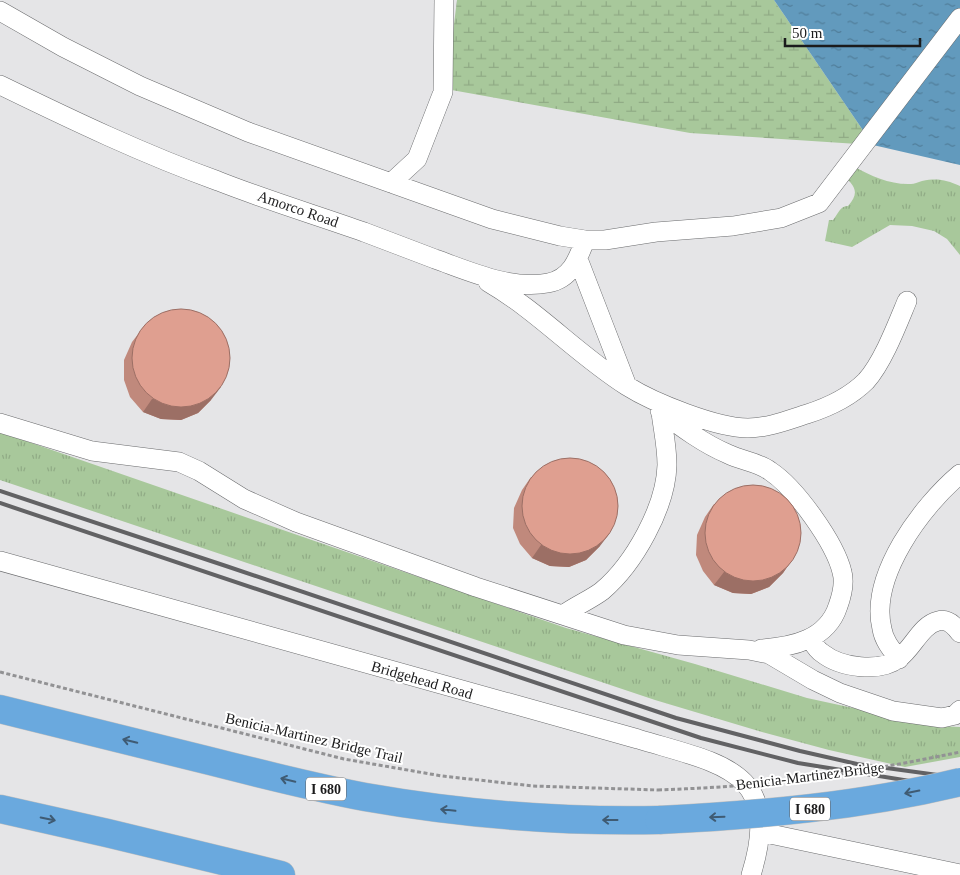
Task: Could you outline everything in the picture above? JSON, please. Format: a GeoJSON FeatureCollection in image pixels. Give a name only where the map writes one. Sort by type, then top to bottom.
{"type":"FeatureCollection","features":[{"type":"Feature","properties":{"kind":"highway","name":"Benicia-Martinez Bridge"},"geometry":{"type":"LineString","coordinates":[[0,708],[276,777],[363,796],[441,809],[520,816],[599,820],[728,817],[872,800],[960,782]]}},
{"type":"Feature","properties":{"kind":"highway"},"geometry":{"type":"LineString","coordinates":[[0,809],[281,875]]}},
{"type":"Feature","properties":{"kind":"street"},"geometry":{"type":"LineString","coordinates":[[391,184],[417,159],[443,92],[444,0]]}},
{"type":"Feature","properties":{"kind":"street"},"geometry":{"type":"LineString","coordinates":[[0,11],[63,47],[183,105],[248,132],[391,184],[515,225],[585,240],[605,240],[656,232],[733,226],[781,218],[819,203],[960,18]]}},
{"type":"Feature","properties":{"kind":"street","name":"Amorco Road"},"geometry":{"type":"LineString","coordinates":[[0,86],[100,133],[217,181],[472,272],[505,281],[529,284],[549,283],[561,279],[572,270],[585,240]]}},
{"type":"Feature","properties":{"kind":"street"},"geometry":{"type":"LineString","coordinates":[[578,259],[628,387]]}},
{"type":"Feature","properties":{"kind":"street"},"geometry":{"type":"LineString","coordinates":[[0,423],[92,451],[179,462],[199,471],[244,499],[296,522],[476,587],[624,635],[652,641],[702,647],[749,650],[783,648],[810,638],[824,628],[835,614],[842,594],[843,574],[837,554],[824,532],[781,479],[769,470],[727,454],[677,424],[660,407],[596,365],[504,291],[472,272]]}},
{"type":"Feature","properties":{"kind":"street"},"geometry":{"type":"LineString","coordinates":[[660,407],[721,424],[746,428],[761,427],[827,407],[851,394],[867,380],[884,353],[907,301]]}},
{"type":"Feature","properties":{"kind":"street"},"geometry":{"type":"LineString","coordinates":[[563,615],[600,592],[618,576],[636,553],[649,526],[661,499],[667,465],[666,443],[660,407]]}},
{"type":"Feature","properties":{"kind":"street"},"geometry":{"type":"LineString","coordinates":[[898,659],[888,645],[882,630],[880,615],[881,596],[886,576],[896,554],[927,508],[943,488],[960,474]]}},
{"type":"Feature","properties":{"kind":"street","name":"Bridgehead Road"},"geometry":{"type":"LineString","coordinates":[[0,561],[638,739],[727,769],[746,782],[758,804],[761,832],[751,875]]}},
{"type":"Feature","properties":{"kind":"street"},"geometry":{"type":"LineString","coordinates":[[810,638],[820,652],[831,660],[846,664],[877,666],[888,665],[898,659],[923,632],[938,621],[945,620],[954,624],[960,633]]}},
{"type":"Feature","properties":{"kind":"street"},"geometry":{"type":"LineString","coordinates":[[749,650],[769,654],[813,680],[840,693],[866,702],[926,717],[942,718],[958,714]]}},
{"type":"Feature","properties":{"kind":"street"},"geometry":{"type":"LineString","coordinates":[[761,832],[921,871],[960,874]]}},
{"type":"Feature","properties":{"kind":"path","name":"Benicia-Martinez Bridge Trail"},"geometry":{"type":"LineString","coordinates":[[0,672],[344,759],[442,776],[533,786],[658,790]]}},
{"type":"Feature","properties":{"kind":"path","name":"Benicia-Martinez Bridge"},"geometry":{"type":"LineString","coordinates":[[658,790],[737,786],[813,778],[886,767],[960,752]]}},
{"type":"Feature","properties":{"kind":"green space"},"geometry":{"type":"Polygon","coordinates":[[[457,0],[774,0],[873,145],[690,133],[446,89],[457,0]]]}},
{"type":"Feature","properties":{"kind":"green space"},"geometry":{"type":"Polygon","coordinates":[[[855,167],[874,177],[896,183],[912,184],[937,180],[960,186],[960,255],[947,239],[934,231],[912,226],[890,225],[852,247],[825,241],[829,220],[833,220],[841,209],[848,206],[855,195],[854,188],[846,178],[855,167]]]}},
{"type":"Feature","properties":{"kind":"green space"},"geometry":{"type":"Polygon","coordinates":[[[0,432],[566,628],[807,698],[936,726],[960,727],[960,757],[905,767],[829,750],[762,732],[655,700],[0,480],[0,432]]]}},
{"type":"Feature","properties":{"kind":"water"},"geometry":{"type":"Polygon","coordinates":[[[774,0],[960,0],[960,165],[873,145],[774,0]]]}},
{"type":"Feature","properties":{"kind":"building"},"geometry":{"type":"Polygon","coordinates":[[[181,309],[200,313],[215,324],[226,339],[230,358],[226,377],[215,392],[200,403],[181,407],[162,403],[147,392],[136,377],[132,358],[136,339],[147,324],[162,313],[181,309]]]}},
{"type":"Feature","properties":{"kind":"building"},"geometry":{"type":"Polygon","coordinates":[[[570,458],[588,462],[604,472],[614,488],[618,506],[614,524],[604,540],[588,550],[570,554],[552,550],[536,540],[526,524],[522,506],[526,488],[536,472],[552,462],[570,458]]]}},
{"type":"Feature","properties":{"kind":"building"},"geometry":{"type":"Polygon","coordinates":[[[753,485],[771,489],[787,499],[797,515],[801,533],[797,551],[787,567],[771,577],[753,581],[735,577],[719,567],[709,551],[705,533],[709,515],[719,499],[735,489],[753,485]]]}},
{"type":"Feature","properties":{"kind":"railway"},"geometry":{"type":"LineString","coordinates":[[0,491],[676,718],[857,764],[960,778]]}},
{"type":"Feature","properties":{"kind":"railway"},"geometry":{"type":"LineString","coordinates":[[0,503],[701,738],[798,763],[960,789]]}}]}
